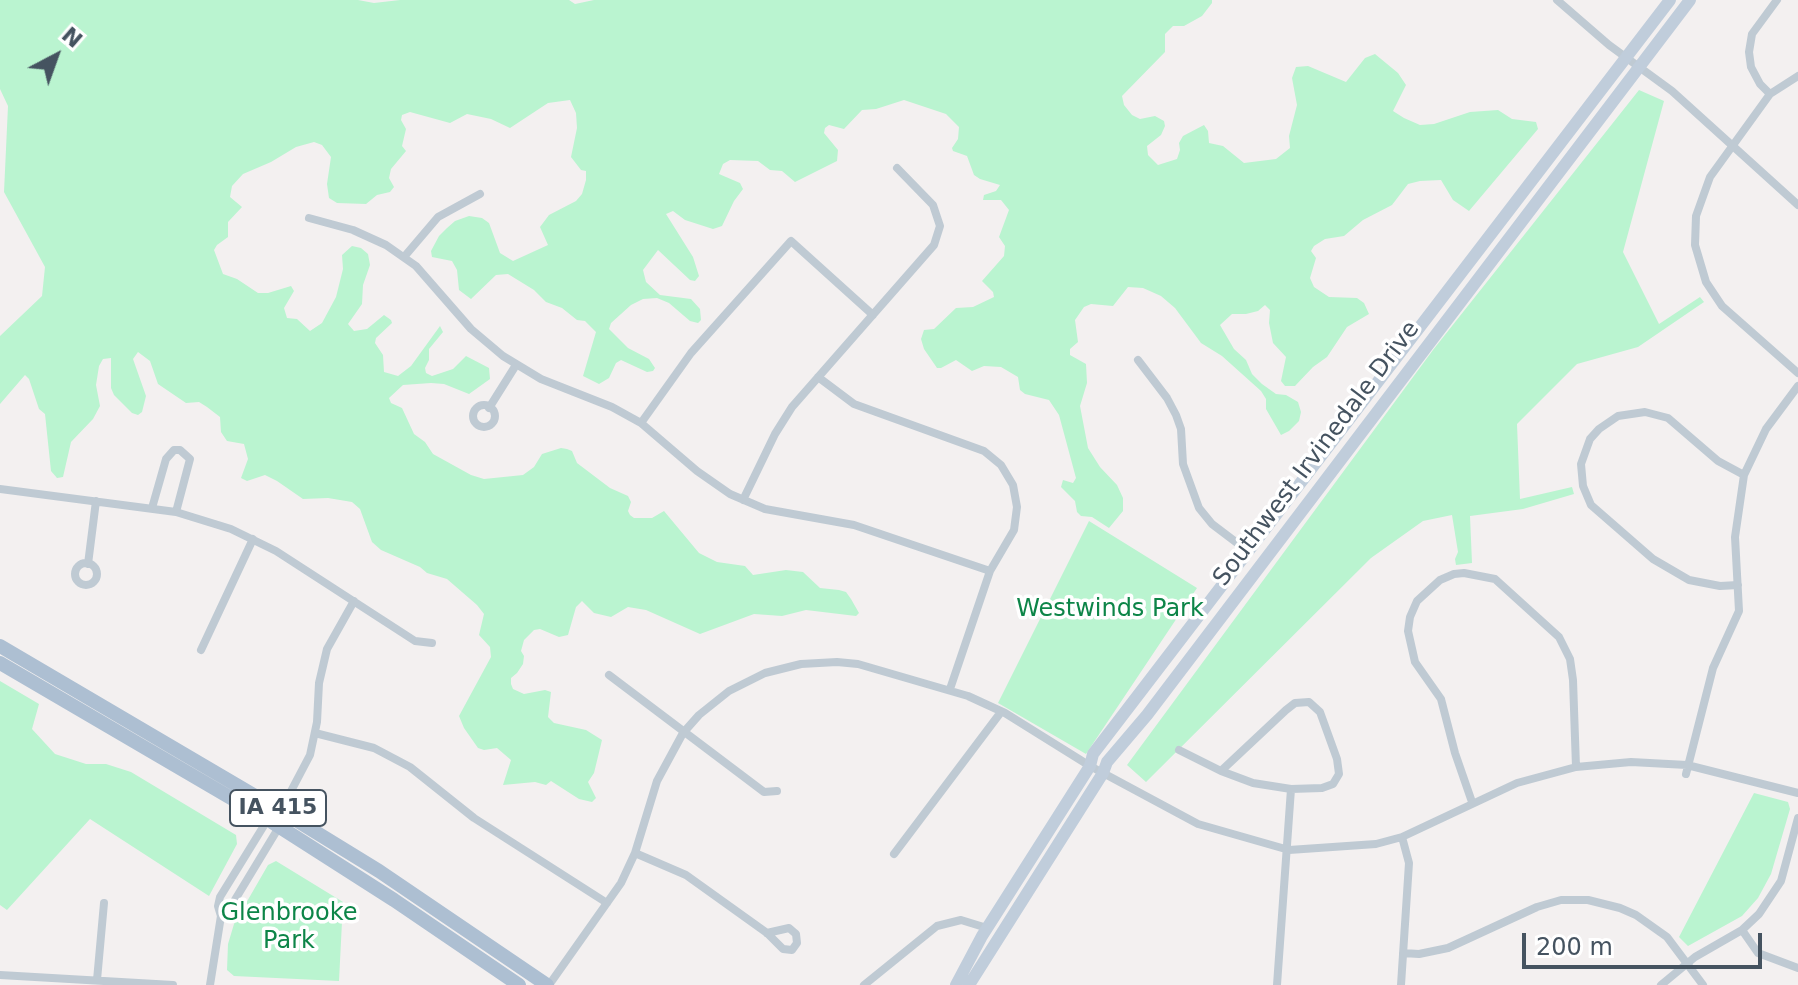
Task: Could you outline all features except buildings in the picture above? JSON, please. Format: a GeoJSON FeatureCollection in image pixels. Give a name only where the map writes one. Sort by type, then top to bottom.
{"type":"FeatureCollection","features":[{"type":"Feature","properties":{"kind":"main road","name":"Southwest Irvinedale Drive"},"geometry":{"type":"LineString","coordinates":[[956,985],[987,928],[1090,766],[1093,754],[1670,0]]}},
{"type":"Feature","properties":{"kind":"main road","name":"Southwest Irvinedale Drive"},"geometry":{"type":"LineString","coordinates":[[969,985],[1107,762],[1147,715],[1690,0]]}},
{"type":"Feature","properties":{"kind":"main road"},"geometry":{"type":"LineString","coordinates":[[1350,419],[1363,429]]}},
{"type":"Feature","properties":{"kind":"main road","name":"IA 415"},"geometry":{"type":"LineString","coordinates":[[0,646],[276,818],[519,985]]}},
{"type":"Feature","properties":{"kind":"main road","name":"IA 415"},"geometry":{"type":"LineString","coordinates":[[0,663],[276,818],[379,871],[548,985]]}},
{"type":"Feature","properties":{"kind":"street"},"geometry":{"type":"LineString","coordinates":[[1557,0],[1734,145],[1798,205]]}},
{"type":"Feature","properties":{"kind":"street"},"geometry":{"type":"LineString","coordinates":[[1770,94],[1760,84],[1751,67],[1749,52],[1752,34],[1777,0]]}},
{"type":"Feature","properties":{"kind":"street"},"geometry":{"type":"LineString","coordinates":[[1798,76],[1770,94],[1705,187],[1695,227],[1699,262],[1712,293],[1737,321],[1798,373]]}},
{"type":"Feature","properties":{"kind":"street"},"geometry":{"type":"LineString","coordinates":[[743,500],[779,426],[818,377],[928,254],[938,235],[940,226],[933,205],[897,168]]}},
{"type":"Feature","properties":{"kind":"street"},"geometry":{"type":"LineString","coordinates":[[404,257],[438,217],[480,194]]}},
{"type":"Feature","properties":{"kind":"street"},"geometry":{"type":"LineString","coordinates":[[309,218],[370,236],[404,257],[430,280],[471,329],[516,365],[641,423],[713,484],[743,500],[783,513],[854,525],[990,571]]}},
{"type":"Feature","properties":{"kind":"street"},"geometry":{"type":"LineString","coordinates":[[641,423],[691,353],[791,241],[873,315]]}},
{"type":"Feature","properties":{"kind":"street"},"geometry":{"type":"LineString","coordinates":[[1138,360],[1176,415],[1181,429],[1183,464],[1199,508],[1212,524],[1249,552]]}},
{"type":"Feature","properties":{"kind":"street"},"geometry":{"type":"LineString","coordinates":[[489,408],[516,365]]}},
{"type":"Feature","properties":{"kind":"street"},"geometry":{"type":"LineString","coordinates":[[818,377],[854,404],[984,451],[1001,465],[1013,485],[1016,497],[1014,530],[990,571],[950,689]]}},
{"type":"Feature","properties":{"kind":"street"},"geometry":{"type":"LineString","coordinates":[[1686,770],[1713,668],[1739,611],[1735,537],[1744,475],[1766,429],[1798,386]]}},
{"type":"Feature","properties":{"kind":"street"},"geometry":{"type":"LineString","coordinates":[[1738,585],[1720,586],[1689,580],[1653,559],[1591,505],[1583,486],[1581,464],[1590,439],[1599,429],[1618,416],[1645,412],[1668,418],[1718,461],[1744,475]]}},
{"type":"Feature","properties":{"kind":"street"},"geometry":{"type":"LineString","coordinates":[[152,508],[166,459],[174,450],[180,450],[190,459],[176,512]]}},
{"type":"Feature","properties":{"kind":"street"},"geometry":{"type":"LineString","coordinates":[[0,489],[176,512],[253,539],[299,564],[415,641],[432,643]]}},
{"type":"Feature","properties":{"kind":"street"},"geometry":{"type":"LineString","coordinates":[[88,564],[96,501]]}},
{"type":"Feature","properties":{"kind":"street"},"geometry":{"type":"LineString","coordinates":[[201,650],[253,539]]}},
{"type":"Feature","properties":{"kind":"street"},"geometry":{"type":"LineString","coordinates":[[1472,802],[1441,699],[1415,662],[1408,631],[1417,601],[1440,580],[1454,574],[1495,579],[1559,637],[1570,659],[1573,680],[1576,767]]}},
{"type":"Feature","properties":{"kind":"street"},"geometry":{"type":"LineString","coordinates":[[221,916],[230,908],[304,770],[315,733],[322,666],[334,632],[354,601]]}},
{"type":"Feature","properties":{"kind":"street"},"geometry":{"type":"LineString","coordinates":[[548,985],[621,883],[635,853],[657,781],[683,733],[699,715],[729,691],[765,673],[801,664],[858,664],[950,689],[1001,712],[1090,766],[1198,824],[1289,850],[1350,847],[1402,837],[1517,783],[1576,767],[1631,762],[1798,793]]}},
{"type":"Feature","properties":{"kind":"street"},"geometry":{"type":"LineString","coordinates":[[609,675],[764,792],[777,791]]}},
{"type":"Feature","properties":{"kind":"street"},"geometry":{"type":"LineString","coordinates":[[1179,750],[1221,771],[1253,783],[1291,789],[1322,788],[1333,784],[1339,774],[1337,759],[1320,712],[1309,702],[1295,703],[1286,710],[1221,771]]}},
{"type":"Feature","properties":{"kind":"street"},"geometry":{"type":"LineString","coordinates":[[894,854],[1001,712]]}},
{"type":"Feature","properties":{"kind":"street"},"geometry":{"type":"LineString","coordinates":[[315,733],[363,744],[410,767],[474,818],[607,903]]}},
{"type":"Feature","properties":{"kind":"street"},"geometry":{"type":"LineString","coordinates":[[1277,985],[1291,789]]}},
{"type":"Feature","properties":{"kind":"street"},"geometry":{"type":"LineString","coordinates":[[210,985],[221,916],[218,906],[224,889],[276,818]]}},
{"type":"Feature","properties":{"kind":"street"},"geometry":{"type":"LineString","coordinates":[[1661,985],[1686,964],[1742,930],[1769,902],[1793,855],[1798,818]]}},
{"type":"Feature","properties":{"kind":"street"},"geometry":{"type":"LineString","coordinates":[[1401,985],[1409,863],[1402,837]]}},
{"type":"Feature","properties":{"kind":"street"},"geometry":{"type":"LineString","coordinates":[[635,853],[686,875],[767,933]]}},
{"type":"Feature","properties":{"kind":"street"},"geometry":{"type":"LineString","coordinates":[[1403,953],[1428,953],[1448,948],[1537,907],[1561,900],[1588,900],[1636,915],[1667,937],[1703,985]]}},
{"type":"Feature","properties":{"kind":"street"},"geometry":{"type":"LineString","coordinates":[[97,980],[104,903]]}},
{"type":"Feature","properties":{"kind":"street"},"geometry":{"type":"LineString","coordinates":[[864,985],[937,926],[961,920],[987,928]]}},
{"type":"Feature","properties":{"kind":"street"},"geometry":{"type":"LineString","coordinates":[[1742,930],[1758,953],[1798,968]]}},
{"type":"Feature","properties":{"kind":"street"},"geometry":{"type":"LineString","coordinates":[[0,975],[173,985]]}},
{"type":"Feature","properties":{"kind":"green space"},"geometry":{"type":"Polygon","coordinates":[[[0,0],[358,0],[374,3],[400,0],[569,0],[575,4],[594,0],[1212,0],[1202,16],[1184,26],[1173,26],[1165,34],[1165,52],[1122,96],[1124,105],[1132,115],[1140,119],[1155,116],[1164,121],[1161,135],[1147,146],[1148,155],[1158,165],[1177,159],[1183,136],[1204,125],[1209,143],[1223,146],[1244,163],[1276,159],[1290,148],[1289,136],[1297,105],[1292,78],[1296,67],[1308,66],[1346,82],[1365,58],[1375,54],[1398,73],[1406,85],[1393,111],[1404,118],[1420,125],[1434,124],[1470,112],[1498,110],[1512,119],[1536,122],[1538,129],[1469,211],[1453,200],[1441,180],[1420,181],[1408,184],[1392,205],[1363,220],[1344,236],[1325,239],[1314,246],[1311,251],[1316,258],[1310,278],[1314,287],[1329,297],[1357,298],[1364,303],[1369,314],[1347,327],[1327,357],[1295,386],[1285,386],[1281,381],[1286,357],[1273,343],[1270,310],[1265,305],[1258,311],[1232,314],[1220,325],[1234,349],[1246,360],[1252,374],[1262,384],[1276,394],[1286,395],[1298,402],[1301,412],[1299,421],[1281,435],[1266,409],[1266,399],[1261,391],[1222,356],[1201,343],[1175,308],[1161,296],[1143,288],[1128,287],[1113,306],[1091,304],[1084,307],[1075,320],[1078,342],[1070,349],[1070,355],[1086,364],[1087,383],[1080,406],[1088,448],[1117,485],[1123,498],[1123,511],[1109,528],[1092,517],[1081,516],[1075,501],[1061,487],[1063,480],[1073,483],[1076,478],[1059,415],[1049,400],[1025,394],[1020,390],[1018,377],[1001,367],[984,366],[972,371],[956,360],[937,368],[924,349],[921,339],[924,330],[934,329],[956,308],[973,307],[994,297],[982,281],[1004,256],[1005,246],[999,237],[1009,210],[1001,200],[983,200],[984,195],[996,191],[1000,185],[974,175],[967,156],[953,151],[959,127],[946,114],[904,100],[862,110],[844,129],[829,125],[825,128],[824,133],[838,150],[837,161],[795,182],[782,171],[770,170],[758,161],[730,160],[723,164],[719,174],[740,183],[743,189],[722,226],[713,229],[685,220],[673,211],[666,214],[693,257],[699,276],[695,281],[690,280],[658,250],[643,270],[646,282],[660,295],[691,299],[700,309],[701,320],[698,323],[690,321],[669,303],[657,298],[643,299],[631,305],[611,323],[609,329],[628,348],[649,359],[655,368],[647,372],[621,360],[616,363],[609,378],[599,384],[583,376],[596,332],[585,321],[577,320],[562,308],[546,302],[534,290],[508,274],[496,275],[471,299],[459,290],[457,270],[452,261],[432,257],[431,251],[447,228],[469,216],[482,218],[489,223],[500,253],[513,261],[548,245],[540,227],[549,215],[576,201],[582,194],[586,180],[586,171],[581,170],[571,157],[577,128],[576,113],[570,100],[548,103],[510,128],[491,119],[467,114],[450,123],[410,112],[402,115],[406,129],[402,146],[406,151],[391,169],[389,178],[394,187],[366,204],[337,203],[329,198],[327,184],[331,157],[322,145],[314,142],[296,147],[243,174],[232,186],[230,197],[242,207],[228,222],[228,237],[214,250],[223,274],[258,293],[291,286],[294,291],[284,308],[287,318],[297,319],[310,331],[322,323],[336,297],[343,269],[342,255],[352,246],[361,248],[368,254],[370,265],[363,285],[362,304],[348,324],[354,331],[367,329],[384,315],[391,320],[392,323],[376,338],[375,343],[383,355],[384,372],[398,376],[411,366],[440,326],[443,332],[429,349],[426,373],[432,376],[453,369],[466,356],[489,368],[490,379],[469,394],[444,384],[431,383],[403,385],[389,398],[391,403],[402,408],[414,434],[425,442],[433,454],[484,479],[523,475],[534,467],[542,454],[567,449],[572,451],[577,463],[610,488],[628,496],[631,502],[628,511],[634,518],[652,518],[664,511],[699,553],[717,562],[745,566],[753,575],[786,570],[803,572],[820,588],[846,592],[859,613],[856,616],[806,610],[782,616],[754,614],[700,634],[646,610],[628,607],[611,617],[594,613],[582,601],[576,607],[568,635],[559,637],[540,629],[534,630],[524,640],[521,651],[523,664],[511,678],[511,684],[513,689],[524,694],[545,690],[551,692],[548,717],[554,723],[586,730],[602,740],[594,773],[588,782],[596,798],[592,802],[579,799],[551,781],[546,785],[535,782],[503,785],[511,760],[497,748],[478,748],[464,728],[459,716],[491,657],[490,647],[479,635],[484,614],[477,605],[447,579],[427,573],[381,550],[372,542],[360,509],[352,502],[328,498],[303,499],[265,475],[247,481],[241,478],[248,459],[244,444],[227,441],[221,432],[220,417],[207,407],[199,402],[186,403],[158,384],[150,361],[138,352],[133,359],[146,396],[142,412],[138,415],[132,413],[114,395],[111,388],[111,358],[103,359],[96,385],[100,406],[93,419],[71,442],[63,477],[57,478],[51,471],[45,414],[39,409],[25,375],[0,404],[0,336],[42,296],[45,267],[4,192],[8,106],[0,89],[0,0]]]}},
{"type":"Feature","properties":{"kind":"green space"},"geometry":{"type":"Polygon","coordinates":[[[1639,90],[1664,101],[1623,252],[1659,324],[1700,297],[1704,302],[1638,347],[1577,364],[1517,424],[1520,499],[1572,487],[1574,494],[1523,509],[1470,516],[1472,563],[1456,565],[1458,552],[1452,515],[1423,521],[1371,558],[1146,782],[1127,765],[1433,350],[1639,90]]]}},
{"type":"Feature","properties":{"kind":"green space","name":"Westwinds Park"},"geometry":{"type":"Polygon","coordinates":[[[1089,521],[1197,588],[1086,754],[998,703],[1089,521]]]}},
{"type":"Feature","properties":{"kind":"green space"},"geometry":{"type":"Polygon","coordinates":[[[0,681],[39,704],[32,729],[55,754],[86,764],[106,764],[131,772],[236,835],[237,844],[209,896],[90,819],[7,910],[0,905],[0,681]]]}},
{"type":"Feature","properties":{"kind":"green space"},"geometry":{"type":"Polygon","coordinates":[[[1754,793],[1788,802],[1790,809],[1771,874],[1758,898],[1742,916],[1688,946],[1679,937],[1754,793]]]}},
{"type":"Feature","properties":{"kind":"green space","name":"Glenbrooke Park"},"geometry":{"type":"Polygon","coordinates":[[[276,861],[343,902],[339,981],[234,976],[227,970],[228,944],[234,924],[268,865],[276,861]]]}}]}
